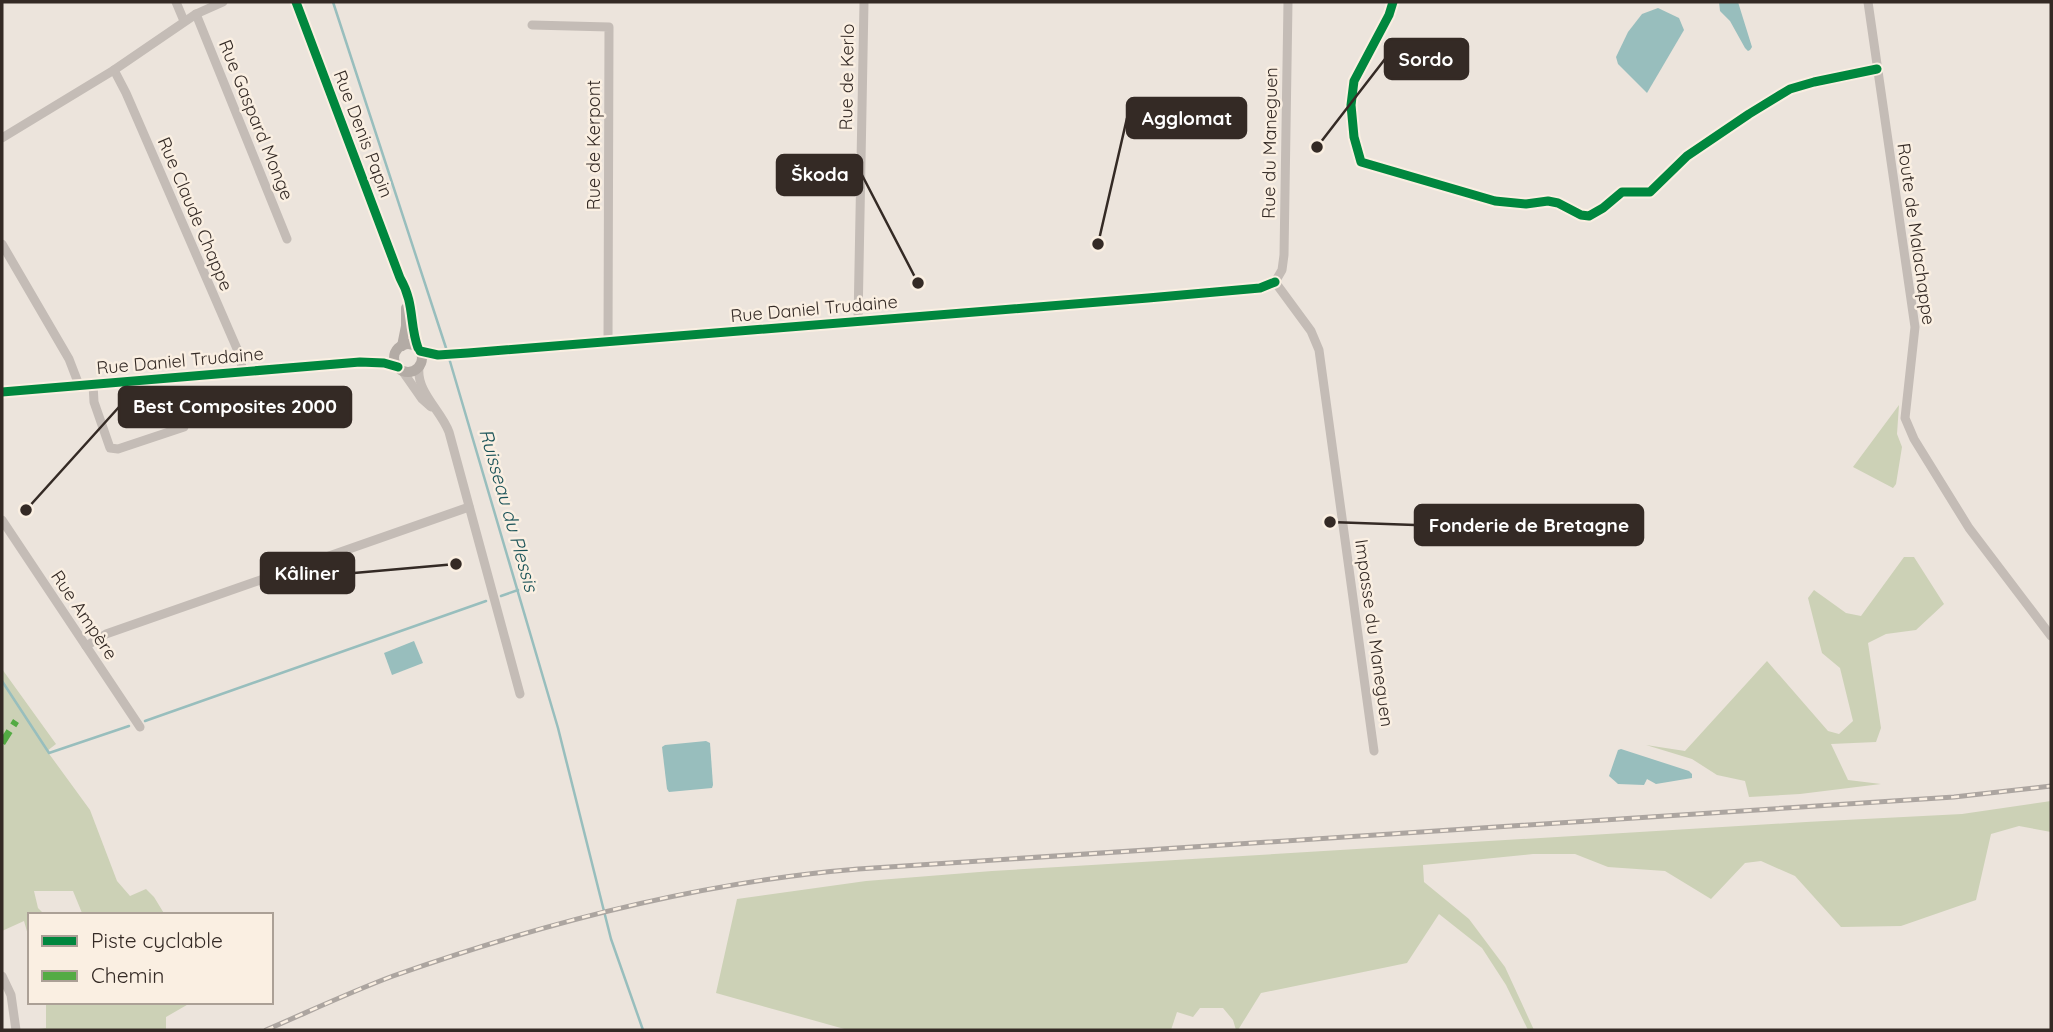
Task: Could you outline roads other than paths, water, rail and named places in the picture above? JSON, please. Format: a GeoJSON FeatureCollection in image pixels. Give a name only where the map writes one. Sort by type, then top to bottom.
{"type":"FeatureCollection","features":[{"type":"Feature","properties":{"kind":"main road","name":"Rue Denis Papin"},"geometry":{"type":"LineString","coordinates":[[296,2],[410,299],[419,350]]}},
{"type":"Feature","properties":{"kind":"main road","name":"Rue Denis Papin"},"geometry":{"type":"LineString","coordinates":[[400,278],[406,316],[400,348]]}},
{"type":"Feature","properties":{"kind":"main road"},"geometry":{"type":"LineString","coordinates":[[410,344],[419,350],[422,355],[420,365],[412,371],[399,368],[395,360],[400,348],[410,344]]}},
{"type":"Feature","properties":{"kind":"main road","name":"Rue Daniel Trudaine"},"geometry":{"type":"LineString","coordinates":[[360,362],[391,354],[400,348]]}},
{"type":"Feature","properties":{"kind":"main road","name":"Rue Daniel Trudaine"},"geometry":{"type":"LineString","coordinates":[[2,392],[360,362],[384,363],[399,368]]}},
{"type":"Feature","properties":{"kind":"street"},"geometry":{"type":"LineString","coordinates":[[176,2],[184,21]]}},
{"type":"Feature","properties":{"kind":"street"},"geometry":{"type":"LineString","coordinates":[[2,138],[114,70],[195,14],[223,2]]}},
{"type":"Feature","properties":{"kind":"street","name":"Rue de Kerlo"},"geometry":{"type":"LineString","coordinates":[[858,321],[864,2]]}},
{"type":"Feature","properties":{"kind":"street","name":"Rue du Maneguen"},"geometry":{"type":"LineString","coordinates":[[1275,282],[1282,270],[1284,255],[1288,2]]}},
{"type":"Feature","properties":{"kind":"street"},"geometry":{"type":"LineString","coordinates":[[1393,2],[1354,81],[1350,105],[1354,136],[1362,162],[1495,201],[1526,204],[1548,201],[1581,215],[1589,216],[1622,192],[1650,192],[1686,156],[1790,89],[1877,69]]}},
{"type":"Feature","properties":{"kind":"street","name":"Route de Malachappe"},"geometry":{"type":"LineString","coordinates":[[1868,2],[1915,327],[1905,418],[1914,439],[1969,528],[2051,636]]}},
{"type":"Feature","properties":{"kind":"street","name":"Rue Gaspard Monge"},"geometry":{"type":"LineString","coordinates":[[195,14],[286,239]]}},
{"type":"Feature","properties":{"kind":"street","name":"Rue de Kerpont"},"geometry":{"type":"LineString","coordinates":[[532,25],[609,27],[608,342]]}},
{"type":"Feature","properties":{"kind":"street","name":"Rue Claude Chappe"},"geometry":{"type":"LineString","coordinates":[[114,70],[241,358],[242,372]]}},
{"type":"Feature","properties":{"kind":"street"},"geometry":{"type":"LineString","coordinates":[[2,244],[69,359],[79,385]]}},
{"type":"Feature","properties":{"kind":"street","name":"Rue Daniel Trudaine"},"geometry":{"type":"LineString","coordinates":[[419,350],[438,355],[459,354],[1261,288],[1275,282]]}},
{"type":"Feature","properties":{"kind":"street","name":"Impasse du Maneguen"},"geometry":{"type":"LineString","coordinates":[[1275,282],[1311,331],[1319,350],[1374,751]]}},
{"type":"Feature","properties":{"kind":"street","name":"Rue Daniel Trudaine"},"geometry":{"type":"LineString","coordinates":[[420,365],[438,355]]}},
{"type":"Feature","properties":{"kind":"street"},"geometry":{"type":"LineString","coordinates":[[420,365],[421,387],[449,432],[520,694]]}},
{"type":"Feature","properties":{"kind":"street"},"geometry":{"type":"LineString","coordinates":[[399,368],[422,399],[440,414]]}},
{"type":"Feature","properties":{"kind":"street"},"geometry":{"type":"LineString","coordinates":[[93,384],[94,402],[110,448],[118,449],[184,426]]}},
{"type":"Feature","properties":{"kind":"street"},"geometry":{"type":"LineString","coordinates":[[86,646],[106,634],[469,506]]}},
{"type":"Feature","properties":{"kind":"street","name":"Rue Ampère"},"geometry":{"type":"LineString","coordinates":[[2,520],[140,727]]}},
{"type":"Feature","properties":{"kind":"street"},"geometry":{"type":"LineString","coordinates":[[2,975],[11,995],[16,1030]]}},
{"type":"Feature","properties":{"kind":"water"},"geometry":{"type":"Polygon","coordinates":[[[1719,2],[1738,2],[1752,47],[1750,50],[1745,48],[1730,21],[1720,11],[1719,2]]]}},
{"type":"Feature","properties":{"kind":"water"},"geometry":{"type":"Polygon","coordinates":[[[1658,8],[1679,18],[1684,30],[1647,93],[1618,64],[1616,57],[1628,32],[1642,14],[1658,8]]]}},
{"type":"Feature","properties":{"kind":"water"},"geometry":{"type":"Polygon","coordinates":[[[414,641],[423,663],[392,675],[384,653],[414,641]]]}},
{"type":"Feature","properties":{"kind":"water"},"geometry":{"type":"Polygon","coordinates":[[[706,741],[710,743],[712,788],[669,792],[662,747],[706,741]]]}},
{"type":"Feature","properties":{"kind":"water"},"geometry":{"type":"Polygon","coordinates":[[[1618,750],[1689,771],[1692,778],[1656,784],[1647,779],[1644,785],[1618,784],[1609,776],[1618,750]]]}},
{"type":"Feature","properties":{"kind":"waterway","name":"Ruisseau du Plessis"},"geometry":{"type":"LineString","coordinates":[[333,2],[447,351]]}},
{"type":"Feature","properties":{"kind":"waterway","name":"Ruisseau du Plessis"},"geometry":{"type":"LineString","coordinates":[[449,358],[558,728],[611,939],[643,1030]]}},
{"type":"Feature","properties":{"kind":"waterway"},"geometry":{"type":"LineString","coordinates":[[501,596],[518,590]]}},
{"type":"Feature","properties":{"kind":"waterway"},"geometry":{"type":"LineString","coordinates":[[145,721],[486,601]]}},
{"type":"Feature","properties":{"kind":"waterway"},"geometry":{"type":"LineString","coordinates":[[2,681],[49,753],[129,726]]}},
{"type":"Feature","properties":{"kind":"railway"},"geometry":{"type":"LineString","coordinates":[[266,1030],[393,976],[564,922],[681,895],[799,875],[1954,797],[2051,786]]}},
{"type":"Feature","properties":{"kind":"place","name":"Sordo"},"geometry":{"type":"Point","coordinates":[1317,147]}},
{"type":"Feature","properties":{"kind":"place","name":"Agglomat"},"geometry":{"type":"Point","coordinates":[1098,244]}},
{"type":"Feature","properties":{"kind":"place","name":"Škoda"},"geometry":{"type":"Point","coordinates":[918,283]}},
{"type":"Feature","properties":{"kind":"place","name":"Best Composites 2000"},"geometry":{"type":"Point","coordinates":[26,510]}},
{"type":"Feature","properties":{"kind":"place","name":"Fonderie de Bretagne"},"geometry":{"type":"Point","coordinates":[1330,522]}},
{"type":"Feature","properties":{"kind":"place","name":"Kâliner"},"geometry":{"type":"Point","coordinates":[456,564]}}]}
